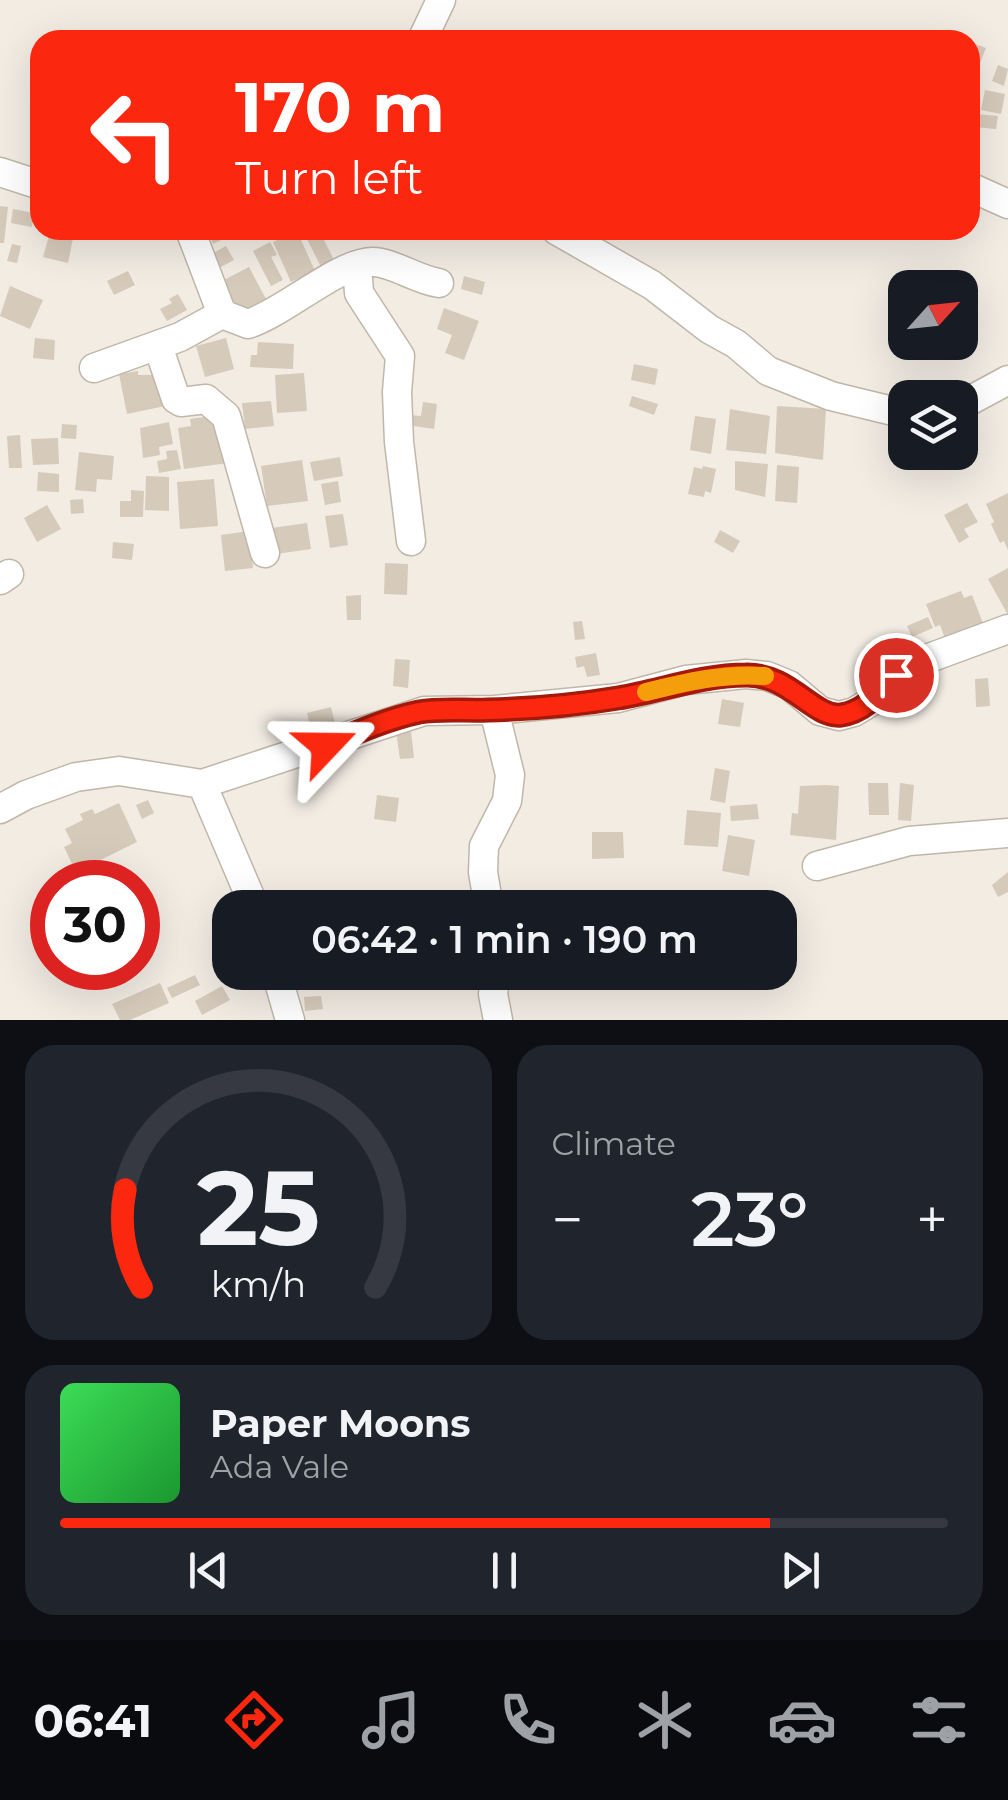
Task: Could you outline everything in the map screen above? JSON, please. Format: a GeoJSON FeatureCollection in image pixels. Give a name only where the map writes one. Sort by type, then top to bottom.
{"type":"FeatureCollection","features":[{"type":"Feature","properties":{"kind":"street"},"geometry":{"type":"LineString","coordinates":[[427,30],[441,0]]}},
{"type":"Feature","properties":{"kind":"street"},"geometry":{"type":"LineString","coordinates":[[0,172],[30,182]]}},
{"type":"Feature","properties":{"kind":"street"},"geometry":{"type":"LineString","coordinates":[[980,192],[1008,204]]}},
{"type":"Feature","properties":{"kind":"street"},"geometry":{"type":"LineString","coordinates":[[194,240],[222,314]]}},
{"type":"Feature","properties":{"kind":"street"},"geometry":{"type":"LineString","coordinates":[[573,240],[652,286],[768,371],[830,396],[888,410]]}},
{"type":"Feature","properties":{"kind":"street"},"geometry":{"type":"LineString","coordinates":[[94,368],[158,346],[222,314],[248,324],[267,318],[337,273],[358,265],[374,262],[439,283]]}},
{"type":"Feature","properties":{"kind":"street"},"geometry":{"type":"LineString","coordinates":[[358,265],[359,293],[400,356],[399,442],[410,541]]}},
{"type":"Feature","properties":{"kind":"street"},"geometry":{"type":"LineString","coordinates":[[158,346],[176,399],[206,399],[226,416],[265,553]]}},
{"type":"Feature","properties":{"kind":"street"},"geometry":{"type":"LineString","coordinates":[[978,396],[1008,380]]}},
{"type":"Feature","properties":{"kind":"street"},"geometry":{"type":"LineString","coordinates":[[0,809],[76,777],[120,771],[202,784],[424,711],[494,710],[618,698],[686,680],[766,676],[789,686],[820,711],[838,716],[874,700],[896,675],[921,661],[1008,629]]}},
{"type":"Feature","properties":{"kind":"street"},"geometry":{"type":"LineString","coordinates":[[486,890],[484,846],[508,801],[510,775],[494,710]]}},
{"type":"Feature","properties":{"kind":"street"},"geometry":{"type":"LineString","coordinates":[[202,784],[247,890]]}},
{"type":"Feature","properties":{"kind":"street"},"geometry":{"type":"LineString","coordinates":[[818,866],[909,841],[1008,833]]}},
{"type":"Feature","properties":{"kind":"street"},"geometry":{"type":"LineString","coordinates":[[281,990],[290,1020]]}},
{"type":"Feature","properties":{"kind":"street"},"geometry":{"type":"LineString","coordinates":[[494,990],[498,1020]]}},
{"type":"Feature","properties":{"kind":"building"},"geometry":{"type":"Polygon","coordinates":[[[998,65],[1008,69],[1004,86],[992,81],[998,65]]]}},
{"type":"Feature","properties":{"kind":"building"},"geometry":{"type":"Polygon","coordinates":[[[985,90],[1005,94],[1001,114],[981,110],[985,90]]]}},
{"type":"Feature","properties":{"kind":"building"},"geometry":{"type":"Polygon","coordinates":[[[980,114],[998,116],[996,129],[980,128],[980,114]]]}},
{"type":"Feature","properties":{"kind":"building"},"geometry":{"type":"Polygon","coordinates":[[[0,206],[8,207],[4,243],[0,243],[0,206]]]}},
{"type":"Feature","properties":{"kind":"building"},"geometry":{"type":"Polygon","coordinates":[[[13,209],[30,212],[30,227],[11,223],[13,209]]]}},
{"type":"Feature","properties":{"kind":"building"},"geometry":{"type":"Polygon","coordinates":[[[48,240],[73,240],[68,263],[43,257],[48,240]]]}},
{"type":"Feature","properties":{"kind":"building"},"geometry":{"type":"Polygon","coordinates":[[[301,240],[315,271],[291,282],[273,242],[301,240]]]}},
{"type":"Feature","properties":{"kind":"building"},"geometry":{"type":"Polygon","coordinates":[[[308,240],[324,240],[339,270],[326,277],[308,240]]]}},
{"type":"Feature","properties":{"kind":"building"},"geometry":{"type":"Polygon","coordinates":[[[270,242],[277,255],[271,257],[283,280],[271,286],[253,251],[270,242]]]}},
{"type":"Feature","properties":{"kind":"building"},"geometry":{"type":"Polygon","coordinates":[[[12,244],[21,246],[17,263],[7,261],[12,244]]]}},
{"type":"Feature","properties":{"kind":"building"},"geometry":{"type":"Polygon","coordinates":[[[226,246],[234,260],[213,271],[206,257],[226,246]]]}},
{"type":"Feature","properties":{"kind":"building"},"geometry":{"type":"Polygon","coordinates":[[[249,267],[266,299],[235,315],[222,281],[249,267]]]}},
{"type":"Feature","properties":{"kind":"building"},"geometry":{"type":"Polygon","coordinates":[[[128,271],[135,285],[114,295],[107,281],[128,271]]]}},
{"type":"Feature","properties":{"kind":"building"},"geometry":{"type":"Polygon","coordinates":[[[464,276],[485,282],[482,295],[461,289],[464,276]]]}},
{"type":"Feature","properties":{"kind":"building"},"geometry":{"type":"Polygon","coordinates":[[[10,286],[43,300],[30,329],[0,316],[10,286]]]}},
{"type":"Feature","properties":{"kind":"building"},"geometry":{"type":"Polygon","coordinates":[[[178,294],[187,310],[167,321],[160,309],[172,303],[169,299],[178,294]]]}},
{"type":"Feature","properties":{"kind":"building"},"geometry":{"type":"Polygon","coordinates":[[[444,308],[479,321],[464,360],[445,353],[452,335],[437,329],[444,308]]]}},
{"type":"Feature","properties":{"kind":"building"},"geometry":{"type":"Polygon","coordinates":[[[35,338],[55,340],[54,360],[33,358],[35,338]]]}},
{"type":"Feature","properties":{"kind":"building"},"geometry":{"type":"Polygon","coordinates":[[[226,338],[234,369],[205,377],[196,346],[226,338]]]}},
{"type":"Feature","properties":{"kind":"building"},"geometry":{"type":"Polygon","coordinates":[[[258,342],[294,344],[293,369],[250,367],[251,355],[257,355],[258,342]]]}},
{"type":"Feature","properties":{"kind":"building"},"geometry":{"type":"Polygon","coordinates":[[[634,364],[658,369],[655,385],[631,380],[634,364]]]}},
{"type":"Feature","properties":{"kind":"building"},"geometry":{"type":"Polygon","coordinates":[[[138,371],[138,375],[158,375],[165,406],[127,414],[119,374],[138,371]]]}},
{"type":"Feature","properties":{"kind":"building"},"geometry":{"type":"Polygon","coordinates":[[[304,373],[307,411],[277,413],[275,375],[304,373]]]}},
{"type":"Feature","properties":{"kind":"building"},"geometry":{"type":"Polygon","coordinates":[[[632,396],[658,404],[654,415],[629,406],[632,396]]]}},
{"type":"Feature","properties":{"kind":"building"},"geometry":{"type":"Polygon","coordinates":[[[271,401],[274,426],[245,429],[242,403],[271,401]]]}},
{"type":"Feature","properties":{"kind":"building"},"geometry":{"type":"Polygon","coordinates":[[[423,402],[437,404],[434,429],[407,425],[409,415],[421,416],[423,402]]]}},
{"type":"Feature","properties":{"kind":"building"},"geometry":{"type":"Polygon","coordinates":[[[777,406],[826,409],[823,460],[775,453],[777,406]]]}},
{"type":"Feature","properties":{"kind":"building"},"geometry":{"type":"Polygon","coordinates":[[[730,409],[770,416],[766,454],[726,450],[730,409]]]}},
{"type":"Feature","properties":{"kind":"building"},"geometry":{"type":"Polygon","coordinates":[[[211,416],[213,424],[222,423],[228,463],[184,469],[178,428],[191,426],[190,419],[211,416]]]}},
{"type":"Feature","properties":{"kind":"building"},"geometry":{"type":"Polygon","coordinates":[[[695,416],[716,419],[711,454],[690,450],[695,416]]]}},
{"type":"Feature","properties":{"kind":"building"},"geometry":{"type":"Polygon","coordinates":[[[169,422],[173,444],[159,447],[160,455],[143,458],[140,428],[169,422]]]}},
{"type":"Feature","properties":{"kind":"building"},"geometry":{"type":"Polygon","coordinates":[[[62,424],[77,425],[76,439],[61,438],[62,424]]]}},
{"type":"Feature","properties":{"kind":"building"},"geometry":{"type":"Polygon","coordinates":[[[20,435],[22,468],[9,468],[7,436],[20,435]]]}},
{"type":"Feature","properties":{"kind":"building"},"geometry":{"type":"Polygon","coordinates":[[[58,438],[59,464],[33,465],[31,439],[58,438]]]}},
{"type":"Feature","properties":{"kind":"building"},"geometry":{"type":"Polygon","coordinates":[[[177,450],[181,469],[159,473],[157,461],[167,459],[166,451],[177,450]]]}},
{"type":"Feature","properties":{"kind":"building"},"geometry":{"type":"Polygon","coordinates":[[[79,452],[114,456],[112,480],[97,479],[96,492],[75,490],[79,452]]]}},
{"type":"Feature","properties":{"kind":"building"},"geometry":{"type":"Polygon","coordinates":[[[340,457],[343,476],[314,481],[310,462],[340,457]]]}},
{"type":"Feature","properties":{"kind":"building"},"geometry":{"type":"Polygon","coordinates":[[[302,460],[308,501],[267,506],[261,466],[302,460]]]}},
{"type":"Feature","properties":{"kind":"building"},"geometry":{"type":"Polygon","coordinates":[[[735,461],[768,464],[765,497],[735,490],[735,461]]]}},
{"type":"Feature","properties":{"kind":"building"},"geometry":{"type":"Polygon","coordinates":[[[777,465],[799,467],[797,503],[775,501],[777,465]]]}},
{"type":"Feature","properties":{"kind":"building"},"geometry":{"type":"Polygon","coordinates":[[[694,467],[716,469],[711,493],[705,491],[704,497],[688,494],[694,467]]]}},
{"type":"Feature","properties":{"kind":"building"},"geometry":{"type":"Polygon","coordinates":[[[38,472],[59,474],[59,492],[37,491],[38,472]]]}},
{"type":"Feature","properties":{"kind":"building"},"geometry":{"type":"Polygon","coordinates":[[[146,476],[169,477],[169,511],[145,510],[146,476]]]}},
{"type":"Feature","properties":{"kind":"building"},"geometry":{"type":"Polygon","coordinates":[[[214,479],[218,526],[180,529],[177,482],[214,479]]]}},
{"type":"Feature","properties":{"kind":"building"},"geometry":{"type":"Polygon","coordinates":[[[338,481],[341,502],[325,505],[321,484],[338,481]]]}},
{"type":"Feature","properties":{"kind":"building"},"geometry":{"type":"Polygon","coordinates":[[[131,490],[144,491],[143,517],[120,517],[120,501],[131,501],[131,490]]]}},
{"type":"Feature","properties":{"kind":"building"},"geometry":{"type":"Polygon","coordinates":[[[1008,493],[1008,550],[1004,541],[1000,543],[986,504],[1008,493]]]}},
{"type":"Feature","properties":{"kind":"building"},"geometry":{"type":"Polygon","coordinates":[[[83,499],[84,513],[71,514],[70,500],[83,499]]]}},
{"type":"Feature","properties":{"kind":"building"},"geometry":{"type":"Polygon","coordinates":[[[967,503],[978,522],[964,529],[969,537],[959,543],[944,515],[967,503]]]}},
{"type":"Feature","properties":{"kind":"building"},"geometry":{"type":"Polygon","coordinates":[[[47,505],[61,529],[37,542],[24,518],[47,505]]]}},
{"type":"Feature","properties":{"kind":"building"},"geometry":{"type":"Polygon","coordinates":[[[343,514],[348,545],[330,548],[325,516],[343,514]]]}},
{"type":"Feature","properties":{"kind":"building"},"geometry":{"type":"Polygon","coordinates":[[[307,523],[311,549],[276,554],[272,528],[307,523]]]}},
{"type":"Feature","properties":{"kind":"building"},"geometry":{"type":"Polygon","coordinates":[[[720,530],[740,541],[733,553],[714,542],[720,530]]]}},
{"type":"Feature","properties":{"kind":"building"},"geometry":{"type":"Polygon","coordinates":[[[249,531],[253,568],[225,571],[221,535],[249,531]]]}},
{"type":"Feature","properties":{"kind":"building"},"geometry":{"type":"Polygon","coordinates":[[[113,542],[134,544],[132,560],[112,558],[113,542]]]}},
{"type":"Feature","properties":{"kind":"building"},"geometry":{"type":"Polygon","coordinates":[[[385,563],[408,564],[407,595],[384,594],[385,563]]]}},
{"type":"Feature","properties":{"kind":"building"},"geometry":{"type":"Polygon","coordinates":[[[1008,568],[1008,615],[988,579],[1008,568]]]}},
{"type":"Feature","properties":{"kind":"building"},"geometry":{"type":"Polygon","coordinates":[[[961,591],[964,598],[972,595],[984,626],[946,641],[940,625],[935,627],[926,604],[961,591]]]}},
{"type":"Feature","properties":{"kind":"building"},"geometry":{"type":"Polygon","coordinates":[[[361,595],[361,620],[347,620],[346,596],[361,595]]]}},
{"type":"Feature","properties":{"kind":"building"},"geometry":{"type":"Polygon","coordinates":[[[928,617],[933,628],[912,637],[907,626],[928,617]]]}},
{"type":"Feature","properties":{"kind":"building"},"geometry":{"type":"Polygon","coordinates":[[[582,621],[585,639],[575,640],[573,622],[582,621]]]}},
{"type":"Feature","properties":{"kind":"building"},"geometry":{"type":"Polygon","coordinates":[[[596,653],[600,675],[587,677],[584,666],[577,668],[575,657],[596,653]]]}},
{"type":"Feature","properties":{"kind":"building"},"geometry":{"type":"Polygon","coordinates":[[[395,659],[410,660],[408,688],[393,686],[395,659]]]}},
{"type":"Feature","properties":{"kind":"building"},"geometry":{"type":"Polygon","coordinates":[[[988,678],[990,706],[976,707],[975,679],[988,678]]]}},
{"type":"Feature","properties":{"kind":"building"},"geometry":{"type":"Polygon","coordinates":[[[722,699],[744,703],[740,727],[718,724],[722,699]]]}},
{"type":"Feature","properties":{"kind":"building"},"geometry":{"type":"Polygon","coordinates":[[[331,707],[336,728],[312,734],[307,713],[331,707]]]}},
{"type":"Feature","properties":{"kind":"building"},"geometry":{"type":"Polygon","coordinates":[[[410,722],[414,758],[400,759],[395,724],[410,722]]]}},
{"type":"Feature","properties":{"kind":"building"},"geometry":{"type":"Polygon","coordinates":[[[715,768],[730,771],[725,803],[710,800],[715,768]]]}},
{"type":"Feature","properties":{"kind":"building"},"geometry":{"type":"Polygon","coordinates":[[[868,783],[888,783],[889,815],[869,815],[868,783]]]}},
{"type":"Feature","properties":{"kind":"building"},"geometry":{"type":"Polygon","coordinates":[[[900,783],[914,785],[911,821],[898,820],[900,783]]]}},
{"type":"Feature","properties":{"kind":"building"},"geometry":{"type":"Polygon","coordinates":[[[800,786],[839,786],[836,840],[790,835],[792,813],[798,814],[800,786]]]}},
{"type":"Feature","properties":{"kind":"building"},"geometry":{"type":"Polygon","coordinates":[[[377,795],[399,798],[396,822],[374,819],[377,795]]]}},
{"type":"Feature","properties":{"kind":"building"},"geometry":{"type":"Polygon","coordinates":[[[148,800],[154,813],[142,819],[136,805],[148,800]]]}},
{"type":"Feature","properties":{"kind":"building"},"geometry":{"type":"Polygon","coordinates":[[[119,803],[137,842],[100,860],[70,860],[64,847],[72,843],[65,829],[83,820],[80,814],[92,809],[95,814],[119,803]]]}},
{"type":"Feature","properties":{"kind":"building"},"geometry":{"type":"Polygon","coordinates":[[[757,804],[759,819],[731,821],[730,806],[757,804]]]}},
{"type":"Feature","properties":{"kind":"building"},"geometry":{"type":"Polygon","coordinates":[[[687,810],[721,813],[718,847],[684,845],[687,810]]]}},
{"type":"Feature","properties":{"kind":"building"},"geometry":{"type":"Polygon","coordinates":[[[592,832],[623,832],[624,858],[592,859],[592,832]]]}},
{"type":"Feature","properties":{"kind":"building"},"geometry":{"type":"Polygon","coordinates":[[[728,835],[755,840],[749,876],[722,871],[728,835]]]}},
{"type":"Feature","properties":{"kind":"building"},"geometry":{"type":"Polygon","coordinates":[[[1008,872],[1008,892],[998,897],[992,885],[1008,872]]]}},
{"type":"Feature","properties":{"kind":"building"},"geometry":{"type":"Polygon","coordinates":[[[195,975],[200,985],[172,998],[167,988],[195,975]]]}},
{"type":"Feature","properties":{"kind":"building"},"geometry":{"type":"Polygon","coordinates":[[[160,983],[169,1003],[130,1020],[120,1020],[112,1004],[144,990],[160,990],[160,983]]]}},
{"type":"Feature","properties":{"kind":"building"},"geometry":{"type":"Polygon","coordinates":[[[215,990],[224,990],[230,1000],[202,1015],[195,1001],[215,990]]]}},
{"type":"Feature","properties":{"kind":"building"},"geometry":{"type":"Polygon","coordinates":[[[321,996],[323,1009],[305,1011],[304,997],[321,996]]]}},
{"type":"Feature","properties":{"kind":"slow traffic"},"geometry":{"type":"LineString","coordinates":[[646,692],[686,680],[765,676]]}},
{"type":"Feature","properties":{"kind":"route"},"geometry":{"type":"LineString","coordinates":[[326,746],[388,720],[424,711],[494,710],[618,698],[686,680],[746,674],[766,676],[789,686],[820,711],[838,716],[874,700],[896,675]]}}]}
